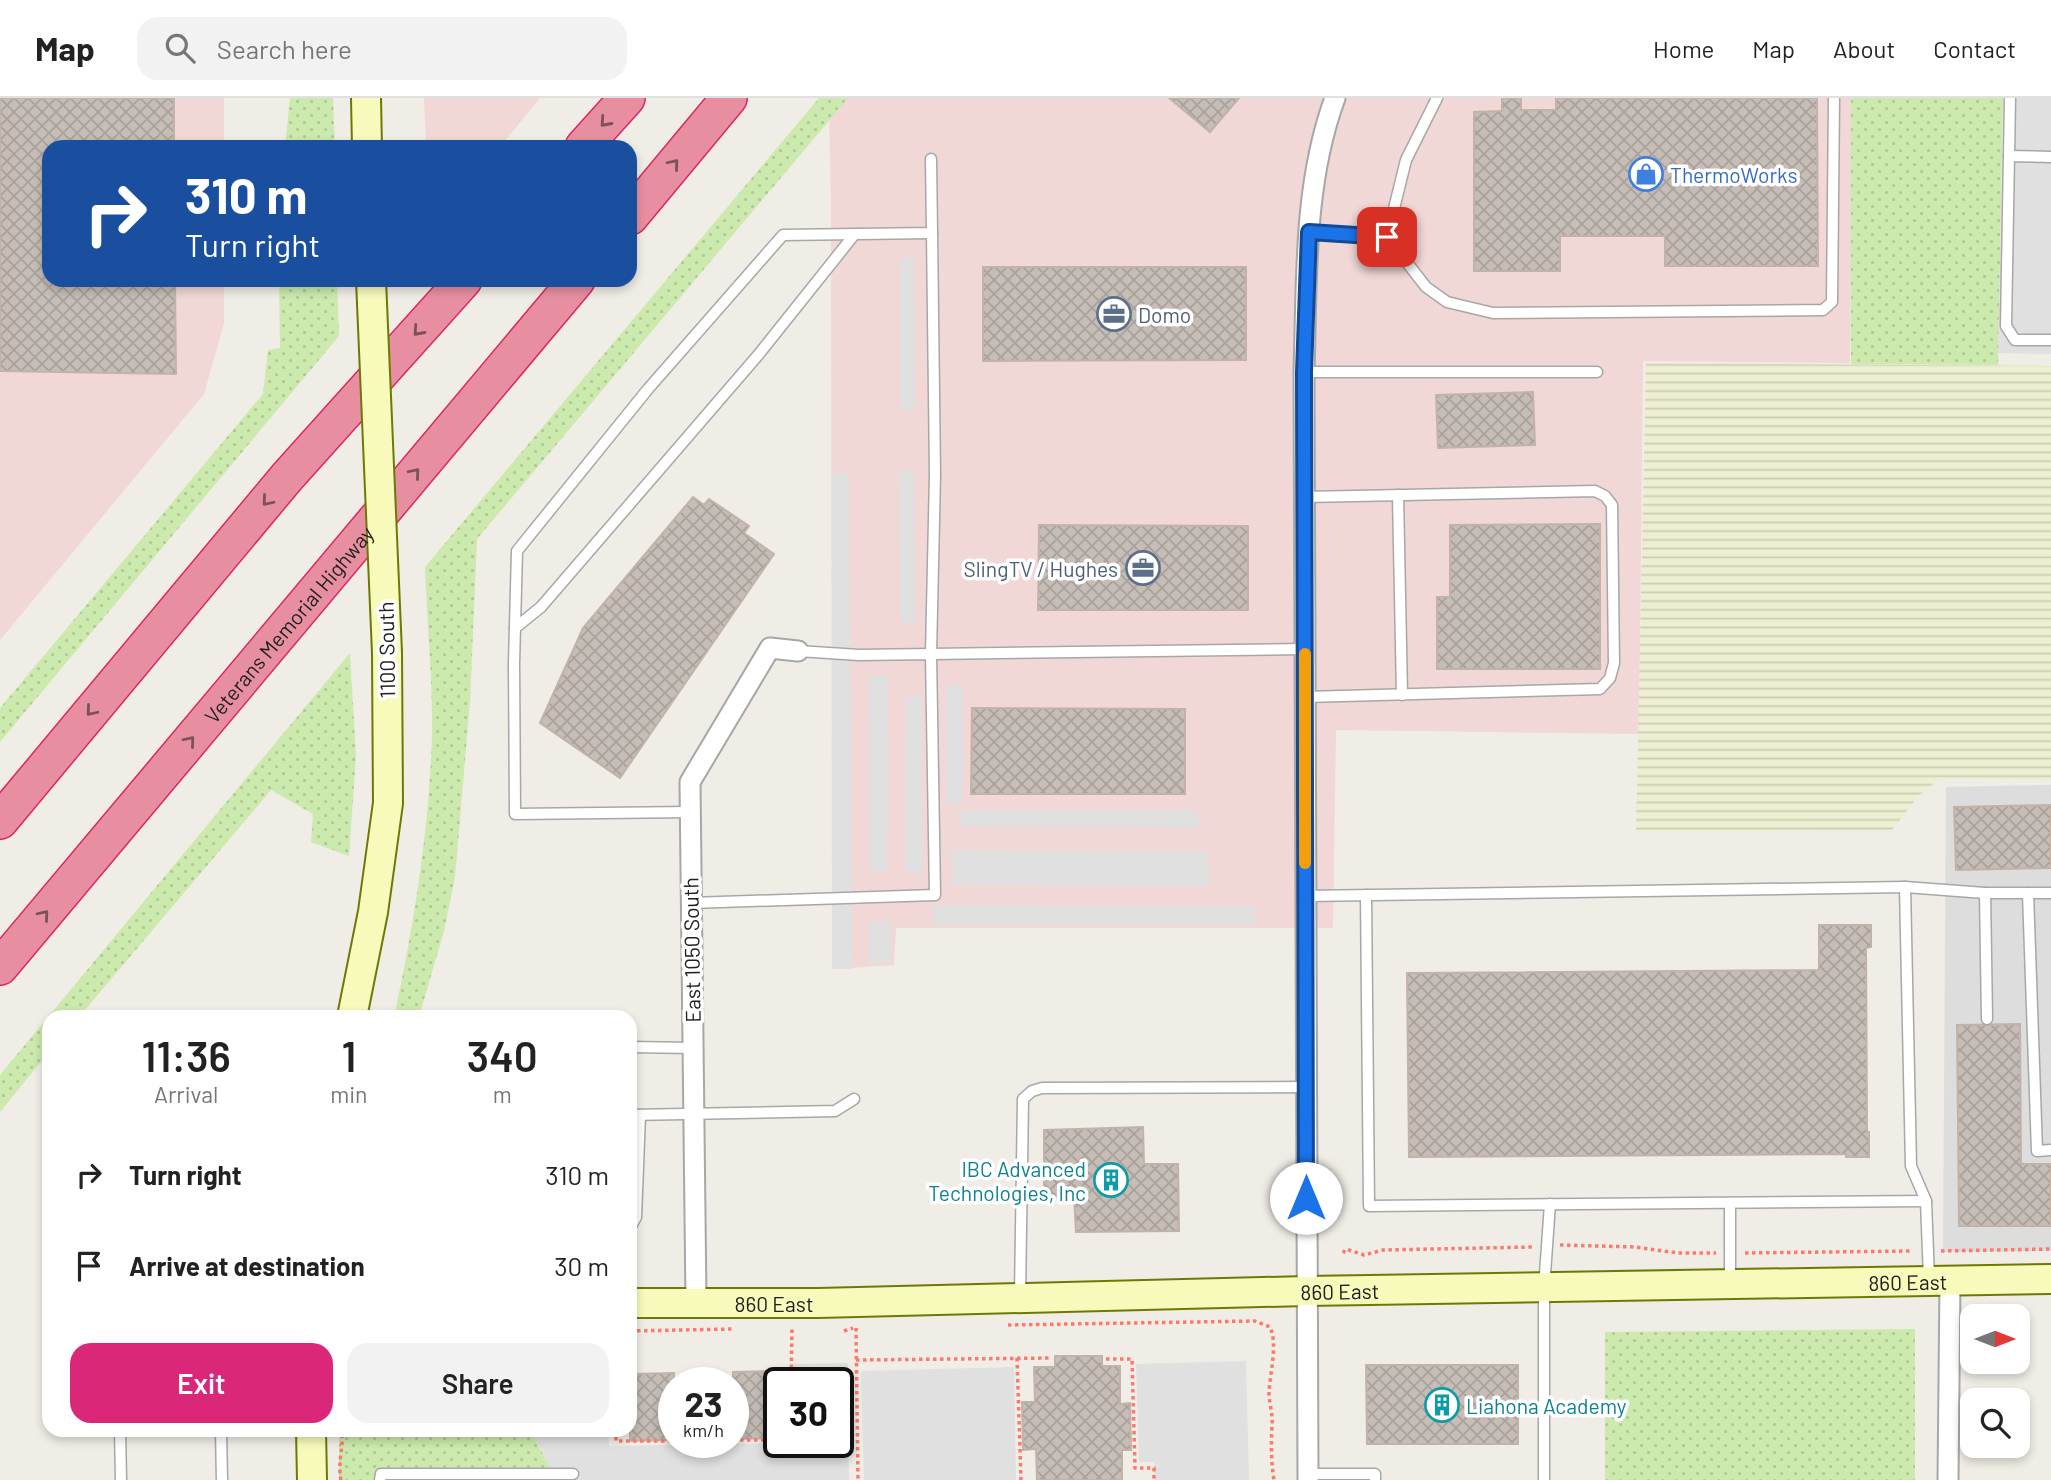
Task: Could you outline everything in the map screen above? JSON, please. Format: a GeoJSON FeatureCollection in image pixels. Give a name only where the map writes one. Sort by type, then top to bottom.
{"type":"FeatureCollection","features":[{"type":"Feature","properties":{"kind":"highway"},"geometry":{"type":"LineString","coordinates":[[589,140],[627,98]]}},
{"type":"Feature","properties":{"kind":"highway"},"geometry":{"type":"LineString","coordinates":[[637,209],[729,98]]}},
{"type":"Feature","properties":{"kind":"highway"},"geometry":{"type":"LineString","coordinates":[[0,821],[287,477],[458,287]]}},
{"type":"Feature","properties":{"kind":"highway","name":"Veterans Memorial Highway"},"geometry":{"type":"LineString","coordinates":[[0,967],[571,287]]}},
{"type":"Feature","properties":{"kind":"street"},"geometry":{"type":"LineString","coordinates":[[366,98],[367,140]]}},
{"type":"Feature","properties":{"kind":"street"},"geometry":{"type":"LineString","coordinates":[[1308,1477],[1304,372],[1309,232],[1315,173],[1325,124],[1335,98]]}},
{"type":"Feature","properties":{"kind":"street","name":"1100 South"},"geometry":{"type":"LineString","coordinates":[[353,1010],[373,912],[388,803],[387,653],[371,287]]}},
{"type":"Feature","properties":{"kind":"street","name":"East 1050 South"},"geometry":{"type":"LineString","coordinates":[[696,1302],[690,782],[770,648],[797,651]]}},
{"type":"Feature","properties":{"kind":"street","name":"860 East"},"geometry":{"type":"LineString","coordinates":[[637,1303],[818,1303],[1307,1291],[2051,1279]]}},
{"type":"Feature","properties":{"kind":"street"},"geometry":{"type":"LineString","coordinates":[[1939,1281],[1948,1480]]}},
{"type":"Feature","properties":{"kind":"street"},"geometry":{"type":"LineString","coordinates":[[312,1437],[312,1480]]}},
{"type":"Feature","properties":{"kind":"lane"},"geometry":{"type":"LineString","coordinates":[[1387,237],[1406,160],[1437,98]]}},
{"type":"Feature","properties":{"kind":"lane"},"geometry":{"type":"LineString","coordinates":[[1309,232],[1387,237],[1426,287],[1447,302],[1493,313],[1823,310],[1832,302],[1834,98]]}},
{"type":"Feature","properties":{"kind":"lane"},"geometry":{"type":"LineString","coordinates":[[2010,98],[2006,326],[2015,340],[2051,340]]}},
{"type":"Feature","properties":{"kind":"lane"},"geometry":{"type":"LineString","coordinates":[[2009,156],[2051,158]]}},
{"type":"Feature","properties":{"kind":"lane"},"geometry":{"type":"LineString","coordinates":[[690,903],[935,895],[931,653],[936,474],[931,159]]}},
{"type":"Feature","properties":{"kind":"lane"},"geometry":{"type":"LineString","coordinates":[[690,812],[515,814],[517,551],[649,389],[783,235],[932,233]]}},
{"type":"Feature","properties":{"kind":"lane"},"geometry":{"type":"LineString","coordinates":[[515,628],[541,607],[732,386],[854,235]]}},
{"type":"Feature","properties":{"kind":"lane"},"geometry":{"type":"LineString","coordinates":[[1304,372],[1597,372]]}},
{"type":"Feature","properties":{"kind":"lane"},"geometry":{"type":"LineString","coordinates":[[1305,497],[1595,491],[1605,496],[1612,505],[1614,663],[1610,678],[1600,689],[1305,697]]}},
{"type":"Feature","properties":{"kind":"lane"},"geometry":{"type":"LineString","coordinates":[[1398,495],[1402,695]]}},
{"type":"Feature","properties":{"kind":"lane"},"geometry":{"type":"LineString","coordinates":[[797,651],[859,655],[1305,649]]}},
{"type":"Feature","properties":{"kind":"lane"},"geometry":{"type":"LineString","coordinates":[[1306,896],[1905,887],[1985,893],[2051,893]]}},
{"type":"Feature","properties":{"kind":"lane"},"geometry":{"type":"LineString","coordinates":[[1905,887],[1911,1166],[1926,1201],[1939,1281]]}},
{"type":"Feature","properties":{"kind":"lane"},"geometry":{"type":"LineString","coordinates":[[1985,893],[1987,1018]]}},
{"type":"Feature","properties":{"kind":"lane"},"geometry":{"type":"LineString","coordinates":[[2028,893],[2038,1151],[2051,1150]]}},
{"type":"Feature","properties":{"kind":"lane"},"geometry":{"type":"LineString","coordinates":[[1366,895],[1369,1206],[1926,1201]]}},
{"type":"Feature","properties":{"kind":"lane"},"geometry":{"type":"LineString","coordinates":[[637,1047],[692,1048]]}},
{"type":"Feature","properties":{"kind":"lane"},"geometry":{"type":"LineString","coordinates":[[1020,1298],[1023,1099],[1032,1091],[1042,1088],[1306,1087]]}},
{"type":"Feature","properties":{"kind":"lane"},"geometry":{"type":"LineString","coordinates":[[637,1115],[835,1111],[854,1099]]}},
{"type":"Feature","properties":{"kind":"lane"},"geometry":{"type":"LineString","coordinates":[[1730,1203],[1730,1285]]}},
{"type":"Feature","properties":{"kind":"lane"},"geometry":{"type":"LineString","coordinates":[[1544,1480],[1544,1288],[1550,1204]]}},
{"type":"Feature","properties":{"kind":"lane"},"geometry":{"type":"LineString","coordinates":[[120,1437],[121,1480]]}},
{"type":"Feature","properties":{"kind":"lane"},"geometry":{"type":"LineString","coordinates":[[221,1437],[222,1480]]}},
{"type":"Feature","properties":{"kind":"lane"},"geometry":{"type":"LineString","coordinates":[[380,1480],[381,1474],[573,1474]]}},
{"type":"Feature","properties":{"kind":"lane"},"geometry":{"type":"LineString","coordinates":[[1308,1477],[1375,1474],[1375,1480]]}},
{"type":"Feature","properties":{"kind":"path"},"geometry":{"type":"LineString","coordinates":[[1566,1244],[1707,1253]]}},
{"type":"Feature","properties":{"kind":"path"},"geometry":{"type":"LineString","coordinates":[[1343,1253],[1346,1249],[1364,1255],[1383,1250],[1528,1247]]}},
{"type":"Feature","properties":{"kind":"path"},"geometry":{"type":"LineString","coordinates":[[1949,1251],[2051,1249]]}},
{"type":"Feature","properties":{"kind":"path"},"geometry":{"type":"LineString","coordinates":[[1752,1254],[1896,1251]]}},
{"type":"Feature","properties":{"kind":"path"},"geometry":{"type":"LineString","coordinates":[[999,1325],[1245,1321],[1270,1327],[1273,1333],[1273,1361],[1269,1396],[1272,1421],[1270,1450],[1274,1480]]}},
{"type":"Feature","properties":{"kind":"path"},"geometry":{"type":"LineString","coordinates":[[844,1331],[862,1327]]}},
{"type":"Feature","properties":{"kind":"path"},"geometry":{"type":"LineString","coordinates":[[791,1367],[792,1328],[798,1329]]}},
{"type":"Feature","properties":{"kind":"path"},"geometry":{"type":"LineString","coordinates":[[856,1328],[858,1480]]}},
{"type":"Feature","properties":{"kind":"path"},"geometry":{"type":"LineString","coordinates":[[637,1331],[738,1329]]}},
{"type":"Feature","properties":{"kind":"path"},"geometry":{"type":"LineString","coordinates":[[1017,1358],[1021,1480]]}},
{"type":"Feature","properties":{"kind":"path"},"geometry":{"type":"LineString","coordinates":[[856,1360],[1051,1358]]}},
{"type":"Feature","properties":{"kind":"path"},"geometry":{"type":"LineString","coordinates":[[1106,1359],[1132,1359],[1135,1468],[1154,1468],[1154,1480]]}},
{"type":"Feature","properties":{"kind":"path"},"geometry":{"type":"LineString","coordinates":[[341,1480],[338,1462],[343,1437]]}},
{"type":"Feature","properties":{"kind":"path"},"geometry":{"type":"LineString","coordinates":[[616,1437],[616,1441],[658,1441]]}},
{"type":"Feature","properties":{"kind":"shaded area"},"geometry":{"type":"Polygon","coordinates":[[[0,98],[224,98],[224,140],[42,140],[42,287],[224,287],[224,323],[204,394],[0,640],[0,98]]]}},
{"type":"Feature","properties":{"kind":"shaded area"},"geometry":{"type":"Polygon","coordinates":[[[424,98],[540,98],[506,140],[426,140],[424,98]]]}},
{"type":"Feature","properties":{"kind":"shaded area"},"geometry":{"type":"Polygon","coordinates":[[[841,98],[1853,98],[1850,363],[1643,361],[1639,734],[1336,730],[1333,928],[896,928],[894,965],[832,969],[829,112],[841,98]]]}},
{"type":"Feature","properties":{"kind":"shaded area"},"geometry":{"type":"Polygon","coordinates":[[[2004,98],[2051,98],[2051,354],[1998,353],[2004,98]]]}},
{"type":"Feature","properties":{"kind":"shaded area"},"geometry":{"type":"Polygon","coordinates":[[[900,258],[914,258],[915,411],[900,411],[900,258]]]}},
{"type":"Feature","properties":{"kind":"shaded area"},"geometry":{"type":"Polygon","coordinates":[[[899,470],[914,470],[915,623],[900,623],[899,470]]]}},
{"type":"Feature","properties":{"kind":"shaded area"},"geometry":{"type":"Polygon","coordinates":[[[832,473],[849,473],[852,969],[832,969],[832,473]]]}},
{"type":"Feature","properties":{"kind":"shaded area"},"geometry":{"type":"Polygon","coordinates":[[[869,675],[888,677],[887,871],[870,872],[869,675]]]}},
{"type":"Feature","properties":{"kind":"shaded area"},"geometry":{"type":"Polygon","coordinates":[[[962,684],[962,804],[946,804],[946,685],[962,684]]]}},
{"type":"Feature","properties":{"kind":"shaded area"},"geometry":{"type":"Polygon","coordinates":[[[922,696],[922,873],[906,872],[906,698],[922,696]]]}},
{"type":"Feature","properties":{"kind":"shaded area"},"geometry":{"type":"Polygon","coordinates":[[[2051,785],[2051,1251],[1943,1252],[1946,787],[2051,785]]]}},
{"type":"Feature","properties":{"kind":"shaded area"},"geometry":{"type":"Polygon","coordinates":[[[959,810],[1198,810],[1199,828],[960,826],[959,810]]]}},
{"type":"Feature","properties":{"kind":"shaded area"},"geometry":{"type":"Polygon","coordinates":[[[951,850],[1208,851],[1209,886],[952,885],[951,850]]]}},
{"type":"Feature","properties":{"kind":"shaded area"},"geometry":{"type":"Polygon","coordinates":[[[933,905],[1255,906],[1256,925],[933,925],[933,905]]]}},
{"type":"Feature","properties":{"kind":"shaded area"},"geometry":{"type":"Polygon","coordinates":[[[890,921],[891,963],[868,964],[869,922],[890,921]]]}},
{"type":"Feature","properties":{"kind":"shaded area"},"geometry":{"type":"Polygon","coordinates":[[[1246,1361],[1249,1480],[1155,1480],[1154,1462],[1139,1462],[1136,1364],[1246,1361]]]}},
{"type":"Feature","properties":{"kind":"shaded area"},"geometry":{"type":"Polygon","coordinates":[[[848,1363],[848,1367],[793,1367],[793,1364],[848,1363]]]}},
{"type":"Feature","properties":{"kind":"shaded area"},"geometry":{"type":"Polygon","coordinates":[[[1014,1367],[1016,1480],[864,1480],[861,1371],[1014,1367]]]}},
{"type":"Feature","properties":{"kind":"shaded area"},"geometry":{"type":"Polygon","coordinates":[[[534,1437],[608,1437],[609,1446],[658,1445],[658,1458],[749,1458],[749,1444],[763,1443],[763,1458],[849,1458],[849,1480],[557,1480],[534,1437]]]}},
{"type":"Feature","properties":{"kind":"green space"},"geometry":{"type":"Polygon","coordinates":[[[290,98],[333,98],[335,140],[286,140],[290,98]]]}},
{"type":"Feature","properties":{"kind":"green space"},"geometry":{"type":"Polygon","coordinates":[[[819,98],[848,98],[477,539],[470,702],[455,877],[444,931],[421,1010],[395,1010],[408,948],[428,807],[432,695],[425,567],[819,98]]]}},
{"type":"Feature","properties":{"kind":"green space"},"geometry":{"type":"Polygon","coordinates":[[[1851,98],[2003,98],[1998,365],[1851,364],[1851,98]]]}},
{"type":"Feature","properties":{"kind":"green space"},"geometry":{"type":"Polygon","coordinates":[[[279,287],[337,287],[339,336],[0,742],[0,708],[263,394],[268,350],[280,348],[279,287]]]}},
{"type":"Feature","properties":{"kind":"green space"},"geometry":{"type":"Polygon","coordinates":[[[1646,363],[2051,366],[2051,780],[1941,778],[1918,796],[1892,830],[1636,833],[1646,363]]]}},
{"type":"Feature","properties":{"kind":"green space"},"geometry":{"type":"Polygon","coordinates":[[[350,653],[356,757],[349,856],[311,842],[313,814],[271,790],[85,1010],[54,1010],[350,653]]]}},
{"type":"Feature","properties":{"kind":"green space"},"geometry":{"type":"Polygon","coordinates":[[[42,1024],[42,1061],[0,1112],[0,1075],[42,1024]]]}},
{"type":"Feature","properties":{"kind":"green space"},"geometry":{"type":"Polygon","coordinates":[[[1915,1329],[1915,1480],[1605,1480],[1605,1332],[1915,1329]]]}},
{"type":"Feature","properties":{"kind":"green space"},"geometry":{"type":"Polygon","coordinates":[[[339,1437],[534,1437],[557,1480],[339,1480],[339,1437]]]}},
{"type":"Feature","properties":{"kind":"building"},"geometry":{"type":"Polygon","coordinates":[[[0,98],[174,98],[174,140],[42,140],[42,287],[175,287],[176,374],[0,371],[0,98]]]}},
{"type":"Feature","properties":{"kind":"building"},"geometry":{"type":"Polygon","coordinates":[[[1169,98],[1239,98],[1210,132],[1169,98]]]}},
{"type":"Feature","properties":{"kind":"building","name":"ThermoWorks"},"geometry":{"type":"Polygon","coordinates":[[[1502,98],[1521,98],[1521,110],[1556,110],[1556,98],[1817,98],[1818,266],[1665,266],[1665,236],[1560,236],[1560,271],[1474,271],[1474,112],[1502,111],[1502,98]]]}},
{"type":"Feature","properties":{"kind":"building","name":"Domo"},"geometry":{"type":"Polygon","coordinates":[[[983,267],[1246,267],[1246,360],[983,361],[983,267]]]}},
{"type":"Feature","properties":{"kind":"building"},"geometry":{"type":"Polygon","coordinates":[[[1533,392],[1535,445],[1438,448],[1436,395],[1533,392]]]}},
{"type":"Feature","properties":{"kind":"building"},"geometry":{"type":"Polygon","coordinates":[[[693,497],[704,505],[709,499],[749,526],[744,533],[774,554],[620,778],[540,723],[583,628],[693,497]]]}},
{"type":"Feature","properties":{"kind":"building"},"geometry":{"type":"Polygon","coordinates":[[[1600,524],[1600,669],[1437,669],[1437,597],[1450,597],[1450,525],[1600,524]]]}},
{"type":"Feature","properties":{"kind":"building","name":"SlingTV / Hughes"},"geometry":{"type":"Polygon","coordinates":[[[1039,525],[1248,526],[1248,610],[1038,610],[1039,525]]]}},
{"type":"Feature","properties":{"kind":"building"},"geometry":{"type":"Polygon","coordinates":[[[972,708],[1185,709],[1185,794],[971,794],[972,708]]]}},
{"type":"Feature","properties":{"kind":"building"},"geometry":{"type":"Polygon","coordinates":[[[2051,805],[2051,868],[1956,870],[1954,807],[2051,805]]]}},
{"type":"Feature","properties":{"kind":"building"},"geometry":{"type":"Polygon","coordinates":[[[1819,925],[1871,925],[1871,947],[1866,948],[1869,1157],[1846,1157],[1846,1154],[1409,1157],[1407,973],[1819,970],[1819,925]]]}},
{"type":"Feature","properties":{"kind":"building"},"geometry":{"type":"Polygon","coordinates":[[[2020,1024],[2021,1164],[2051,1164],[2051,1226],[1959,1226],[1957,1025],[2020,1024]]]}},
{"type":"Feature","properties":{"kind":"building","name":"IBC Advanced Technologies, Inc"},"geometry":{"type":"Polygon","coordinates":[[[1143,1127],[1144,1164],[1178,1164],[1179,1231],[1076,1232],[1074,1197],[1044,1196],[1044,1130],[1143,1127]]]}},
{"type":"Feature","properties":{"kind":"building"},"geometry":{"type":"Polygon","coordinates":[[[1055,1356],[1102,1356],[1102,1366],[1120,1366],[1120,1404],[1130,1403],[1131,1450],[1122,1450],[1122,1480],[1037,1480],[1036,1449],[1023,1450],[1022,1402],[1035,1402],[1034,1367],[1055,1367],[1055,1356]]]}},
{"type":"Feature","properties":{"kind":"building","name":"Liahona Academy"},"geometry":{"type":"Polygon","coordinates":[[[1366,1365],[1518,1365],[1518,1444],[1367,1444],[1366,1365]]]}},
{"type":"Feature","properties":{"kind":"building"},"geometry":{"type":"Polygon","coordinates":[[[763,1371],[763,1438],[749,1439],[749,1372],[763,1371]]]}},
{"type":"Feature","properties":{"kind":"building"},"geometry":{"type":"Polygon","coordinates":[[[658,1373],[658,1440],[630,1441],[630,1437],[637,1437],[637,1374],[658,1373]]]}},
{"type":"Feature","properties":{"kind":"slow traffic"},"geometry":{"type":"LineString","coordinates":[[1305,654],[1305,863]]}},
{"type":"Feature","properties":{"kind":"place","name":"ThermoWorks"},"geometry":{"type":"Point","coordinates":[1646,174]}},
{"type":"Feature","properties":{"kind":"place","name":"Domo"},"geometry":{"type":"Point","coordinates":[1114,314]}},
{"type":"Feature","properties":{"kind":"place","name":"SlingTV / Hughes"},"geometry":{"type":"Point","coordinates":[1143,568]}},
{"type":"Feature","properties":{"kind":"place","name":"IBC Advanced Technologies, Inc"},"geometry":{"type":"Point","coordinates":[1111,1180]}},
{"type":"Feature","properties":{"kind":"place","name":"Liahona Academy"},"geometry":{"type":"Point","coordinates":[1442,1405]}},
{"type":"Feature","properties":{"kind":"route"},"geometry":{"type":"LineString","coordinates":[[1306,1198],[1304,372],[1309,232],[1387,237]]}}]}
